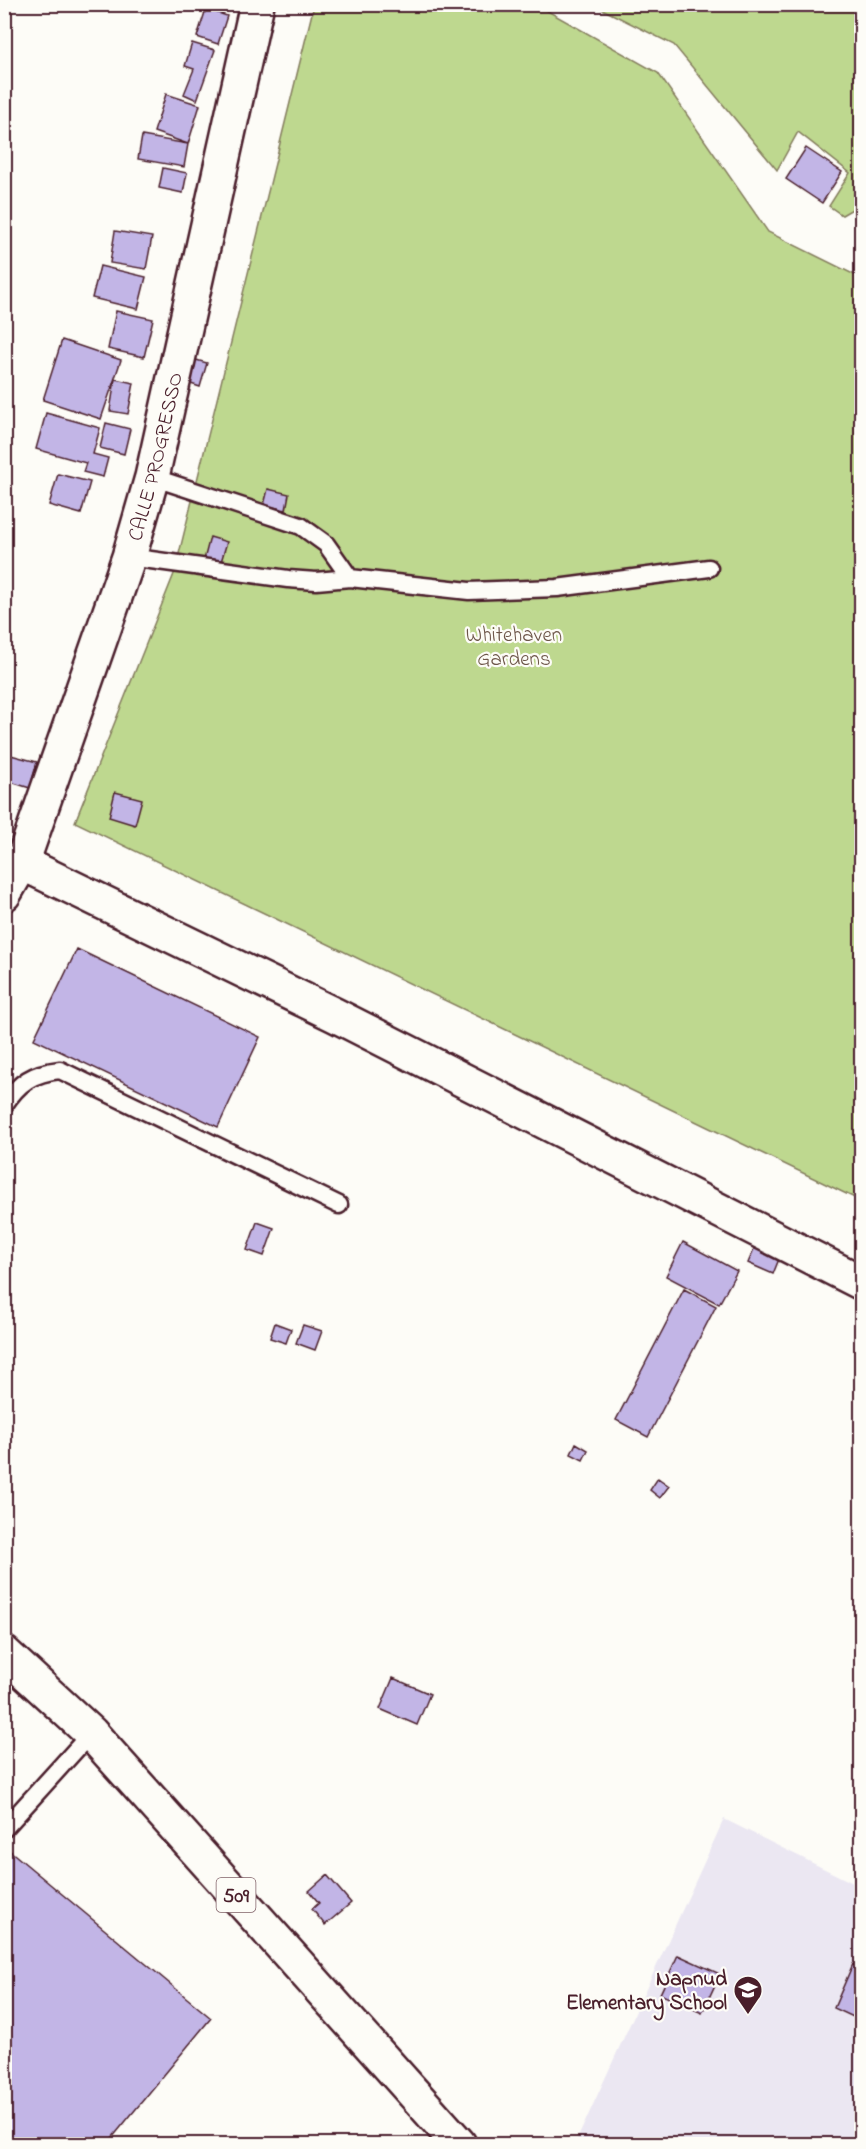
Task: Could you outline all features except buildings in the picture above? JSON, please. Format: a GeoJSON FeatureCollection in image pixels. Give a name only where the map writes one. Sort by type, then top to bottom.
{"type":"FeatureCollection","features":[{"type":"Feature","properties":{"kind":"main road","name":"CALLE PROGRESSO"},"geometry":{"type":"LineString","coordinates":[[4,894],[22,863],[129,556],[152,477],[257,4]]}},
{"type":"Feature","properties":{"kind":"main road"},"geometry":{"type":"LineString","coordinates":[[22,863],[335,1015],[861,1283]]}},
{"type":"Feature","properties":{"kind":"main road","name":"509"},"geometry":{"type":"LineString","coordinates":[[4,1653],[91,1733],[459,2145]]}},
{"type":"Feature","properties":{"kind":"lane"},"geometry":{"type":"LineString","coordinates":[[152,477],[302,526],[327,544],[350,578]]}},
{"type":"Feature","properties":{"kind":"lane"},"geometry":{"type":"LineString","coordinates":[[129,556],[288,579],[316,581],[350,578],[469,591],[557,588],[709,568]]}},
{"type":"Feature","properties":{"kind":"lane"},"geometry":{"type":"LineString","coordinates":[[4,1105],[12,1093],[37,1072],[60,1070],[339,1205]]}},
{"type":"Feature","properties":{"kind":"lane"},"geometry":{"type":"LineString","coordinates":[[4,1829],[91,1733]]}},
{"type":"Feature","properties":{"kind":"shaded area","name":"Napnud Elementary School"},"geometry":{"type":"Polygon","coordinates":[[[724,1819],[861,1887],[861,2144],[575,2144],[724,1819]]]}},
{"type":"Feature","properties":{"kind":"green space","name":"Whitehaven Gardens"},"geometry":{"type":"Polygon","coordinates":[[[314,5],[537,5],[658,73],[768,232],[861,278],[861,1201],[75,822],[174,574],[314,5]]]}},
{"type":"Feature","properties":{"kind":"green space"},"geometry":{"type":"Polygon","coordinates":[[[594,5],[861,5],[861,204],[842,215],[829,206],[850,173],[798,132],[777,170],[674,45],[594,5]]]}},
{"type":"Feature","properties":{"kind":"place","name":"Napnud Elementary School"},"geometry":{"type":"Point","coordinates":[748,2016]}}]}
